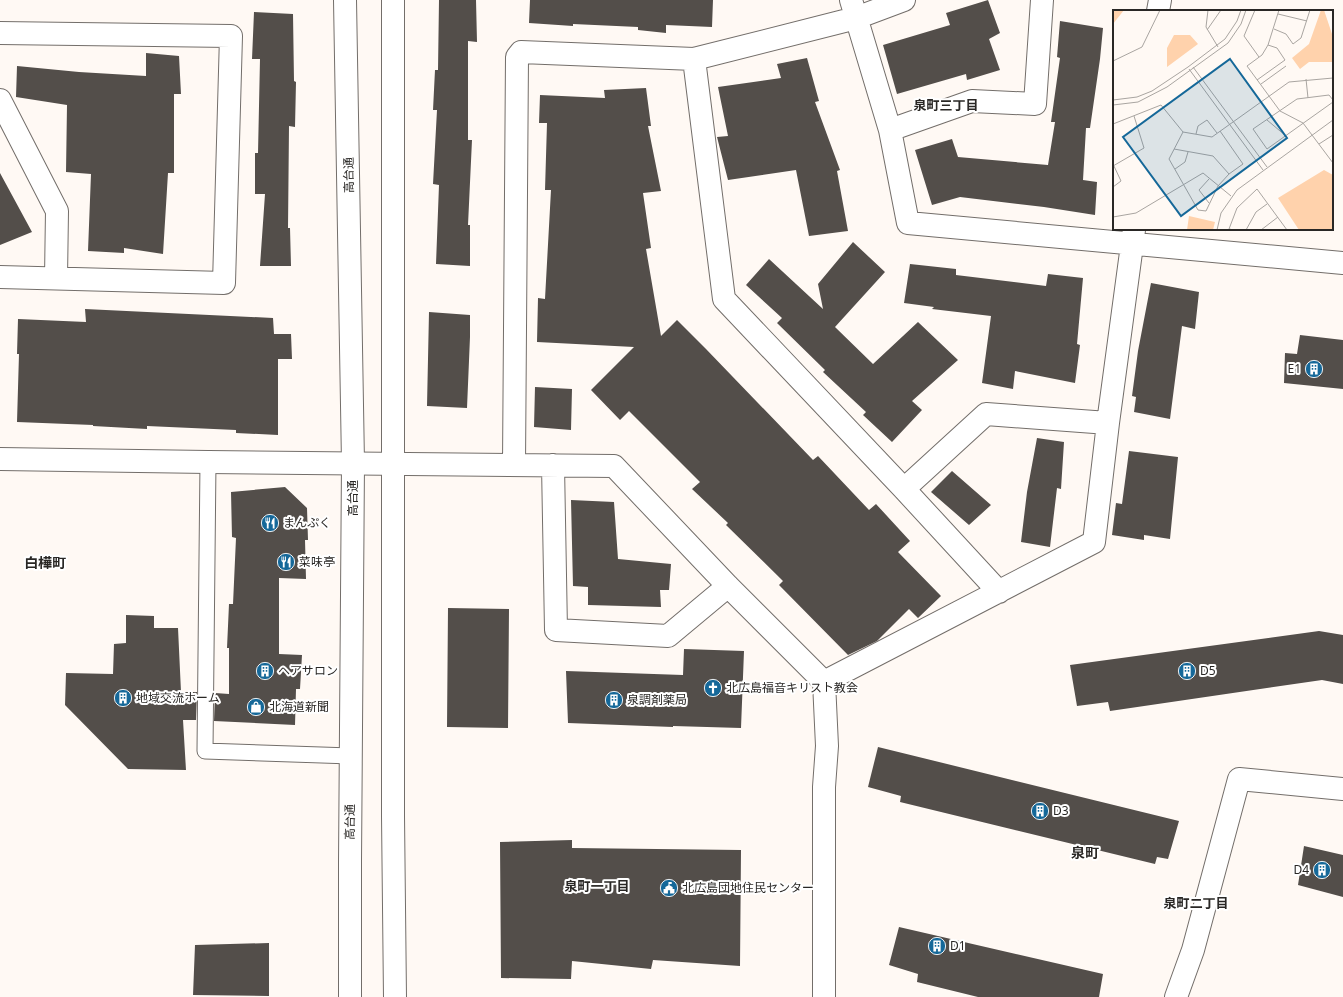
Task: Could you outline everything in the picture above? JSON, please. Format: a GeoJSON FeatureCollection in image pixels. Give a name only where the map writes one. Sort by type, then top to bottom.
{"type":"FeatureCollection","features":[{"type":"Feature","properties":{"kind":"street","name":"高台通"},"geometry":{"type":"LineString","coordinates":[[345,0],[353,463],[350,997]]}},
{"type":"Feature","properties":{"kind":"street"},"geometry":{"type":"LineString","coordinates":[[393,0],[395,997]]}},
{"type":"Feature","properties":{"kind":"street"},"geometry":{"type":"LineString","coordinates":[[514,465],[517,57],[521,52],[694,58],[854,9],[904,0]]}},
{"type":"Feature","properties":{"kind":"street"},"geometry":{"type":"LineString","coordinates":[[890,130],[972,101],[1035,104],[1042,0]]}},
{"type":"Feature","properties":{"kind":"street"},"geometry":{"type":"LineString","coordinates":[[1158,10],[1160,0]]}},
{"type":"Feature","properties":{"kind":"street"},"geometry":{"type":"LineString","coordinates":[[854,9],[890,130],[908,222],[1134,237],[1343,263]]}},
{"type":"Feature","properties":{"kind":"street"},"geometry":{"type":"LineString","coordinates":[[0,33],[231,36],[224,283],[0,277]]}},
{"type":"Feature","properties":{"kind":"street"},"geometry":{"type":"LineString","coordinates":[[694,58],[724,299],[904,489],[999,592]]}},
{"type":"Feature","properties":{"kind":"street"},"geometry":{"type":"LineString","coordinates":[[0,100],[57,211],[56,278]]}},
{"type":"Feature","properties":{"kind":"street"},"geometry":{"type":"LineString","coordinates":[[824,682],[1094,542],[1108,423],[1134,237]]}},
{"type":"Feature","properties":{"kind":"street"},"geometry":{"type":"LineString","coordinates":[[904,489],[986,414],[1108,423]]}},
{"type":"Feature","properties":{"kind":"street"},"geometry":{"type":"LineString","coordinates":[[0,459],[614,466],[728,586],[824,682],[826,746],[824,787],[824,997]]}},
{"type":"Feature","properties":{"kind":"street"},"geometry":{"type":"LineString","coordinates":[[553,465],[556,630],[668,636],[728,586]]}},
{"type":"Feature","properties":{"kind":"street"},"geometry":{"type":"LineString","coordinates":[[1176,997],[1193,950],[1239,779],[1343,789]]}},
{"type":"Feature","properties":{"kind":"lane"},"geometry":{"type":"LineString","coordinates":[[208,462],[205,751],[351,756]]}},
{"type":"Feature","properties":{"kind":"building"},"geometry":{"type":"Polygon","coordinates":[[[439,0],[476,0],[477,42],[468,41],[468,140],[472,140],[468,225],[470,225],[470,266],[436,264],[439,185],[433,184],[437,110],[433,110],[435,70],[438,70],[439,0]]]}},
{"type":"Feature","properties":{"kind":"building"},"geometry":{"type":"Polygon","coordinates":[[[530,0],[713,0],[712,27],[666,25],[666,33],[638,30],[638,27],[573,24],[573,26],[529,23],[530,0]]]}},
{"type":"Feature","properties":{"kind":"building"},"geometry":{"type":"Polygon","coordinates":[[[988,0],[1000,33],[989,39],[1000,70],[967,80],[966,74],[897,94],[883,45],[950,25],[946,13],[988,0]]]}},
{"type":"Feature","properties":{"kind":"building"},"geometry":{"type":"Polygon","coordinates":[[[254,12],[293,14],[294,81],[296,82],[295,127],[289,126],[288,228],[290,228],[291,266],[260,266],[265,194],[255,194],[255,153],[258,153],[260,59],[252,59],[254,12]]]}},
{"type":"Feature","properties":{"kind":"building"},"geometry":{"type":"Polygon","coordinates":[[[1060,21],[1103,28],[1090,128],[1086,128],[1083,180],[1097,182],[1095,215],[960,197],[932,205],[915,150],[952,139],[958,157],[1048,165],[1055,122],[1051,122],[1060,58],[1057,57],[1060,21]]]}},
{"type":"Feature","properties":{"kind":"building"},"geometry":{"type":"Polygon","coordinates":[[[146,53],[179,56],[181,94],[174,94],[174,173],[168,173],[163,254],[124,248],[124,253],[88,251],[91,174],[66,172],[67,105],[16,97],[17,66],[146,76],[146,53]]]}},
{"type":"Feature","properties":{"kind":"building"},"geometry":{"type":"Polygon","coordinates":[[[807,58],[819,101],[815,102],[840,170],[837,171],[848,231],[809,236],[796,170],[728,180],[717,137],[728,136],[718,87],[781,78],[777,64],[807,58]]]}},
{"type":"Feature","properties":{"kind":"building"},"geometry":{"type":"Polygon","coordinates":[[[646,88],[651,126],[648,126],[661,191],[643,193],[651,248],[646,249],[661,336],[677,320],[813,460],[818,456],[869,510],[876,504],[910,541],[898,552],[941,596],[918,618],[909,609],[877,641],[848,655],[779,585],[783,581],[726,525],[728,523],[692,489],[700,482],[629,411],[620,420],[591,390],[634,347],[537,342],[538,298],[545,299],[551,190],[545,190],[547,123],[539,123],[540,95],[605,98],[604,90],[646,88]]]}},
{"type":"Feature","properties":{"kind":"building"},"geometry":{"type":"Polygon","coordinates":[[[0,173],[32,232],[0,245],[0,173]]]}},
{"type":"Feature","properties":{"kind":"building"},"geometry":{"type":"Polygon","coordinates":[[[853,242],[885,272],[835,327],[873,364],[918,322],[958,360],[912,401],[922,410],[892,442],[863,415],[866,412],[823,372],[825,370],[777,323],[782,318],[746,285],[769,259],[823,309],[818,284],[853,242]]]}},
{"type":"Feature","properties":{"kind":"building"},"geometry":{"type":"Polygon","coordinates":[[[910,264],[956,269],[956,275],[1046,286],[1048,274],[1083,278],[1077,344],[1080,345],[1075,383],[1015,371],[1013,389],[982,383],[991,316],[932,309],[934,307],[904,303],[910,264]]]}},
{"type":"Feature","properties":{"kind":"building"},"geometry":{"type":"Polygon","coordinates":[[[1151,283],[1199,292],[1195,329],[1182,326],[1170,419],[1134,412],[1136,397],[1132,396],[1138,351],[1151,283]]]}},
{"type":"Feature","properties":{"kind":"building"},"geometry":{"type":"Polygon","coordinates":[[[85,309],[273,318],[274,334],[291,334],[292,359],[278,359],[278,435],[236,433],[236,430],[147,426],[147,429],[17,422],[19,354],[17,354],[18,319],[86,322],[85,309]]]}},
{"type":"Feature","properties":{"kind":"building"},"geometry":{"type":"Polygon","coordinates":[[[429,312],[470,315],[467,408],[427,406],[429,312]]]}},
{"type":"Feature","properties":{"kind":"building","name":"E1"},"geometry":{"type":"Polygon","coordinates":[[[1300,335],[1343,340],[1343,389],[1284,383],[1285,353],[1297,354],[1300,335]]]}},
{"type":"Feature","properties":{"kind":"building"},"geometry":{"type":"Polygon","coordinates":[[[535,387],[572,389],[571,430],[534,427],[535,387]]]}},
{"type":"Feature","properties":{"kind":"building"},"geometry":{"type":"Polygon","coordinates":[[[1037,438],[1064,442],[1061,489],[1057,488],[1050,547],[1021,542],[1027,492],[1037,438]]]}},
{"type":"Feature","properties":{"kind":"building"},"geometry":{"type":"Polygon","coordinates":[[[1129,451],[1178,457],[1170,539],[1144,535],[1144,540],[1112,535],[1116,503],[1122,504],[1129,451]]]}},
{"type":"Feature","properties":{"kind":"building"},"geometry":{"type":"Polygon","coordinates":[[[952,471],[991,505],[969,525],[931,492],[952,471]]]}},
{"type":"Feature","properties":{"kind":"building"},"geometry":{"type":"Polygon","coordinates":[[[285,487],[307,508],[308,540],[305,540],[306,579],[279,578],[279,654],[302,655],[300,689],[296,689],[295,725],[214,721],[215,693],[229,694],[229,648],[227,648],[229,604],[233,604],[236,538],[232,537],[231,492],[285,487]]]}},
{"type":"Feature","properties":{"kind":"building"},"geometry":{"type":"Polygon","coordinates":[[[571,500],[614,502],[618,559],[671,564],[669,590],[660,590],[661,607],[588,605],[588,587],[573,586],[571,500]]]}},
{"type":"Feature","properties":{"kind":"building"},"geometry":{"type":"Polygon","coordinates":[[[448,608],[509,609],[508,728],[447,727],[448,608]]]}},
{"type":"Feature","properties":{"kind":"building","name":"地域交流ホーム"},"geometry":{"type":"Polygon","coordinates":[[[126,615],[154,616],[154,628],[178,628],[181,692],[197,692],[196,720],[183,720],[186,770],[128,769],[65,705],[66,673],[113,674],[114,644],[126,643],[126,615]]]}},
{"type":"Feature","properties":{"kind":"building","name":"D5"},"geometry":{"type":"Polygon","coordinates":[[[1319,631],[1343,635],[1343,684],[1322,680],[1110,711],[1108,702],[1077,706],[1070,665],[1319,631]]]}},
{"type":"Feature","properties":{"kind":"building"},"geometry":{"type":"Polygon","coordinates":[[[684,649],[744,651],[741,728],[568,723],[566,671],[683,675],[684,649]]]}},
{"type":"Feature","properties":{"kind":"building","name":"D3"},"geometry":{"type":"Polygon","coordinates":[[[878,747],[1179,821],[1168,859],[1157,857],[1155,864],[900,802],[901,796],[868,787],[878,747]]]}},
{"type":"Feature","properties":{"kind":"building","name":"北広島団地住民センター"},"geometry":{"type":"Polygon","coordinates":[[[572,840],[572,848],[741,850],[740,966],[653,960],[651,969],[572,961],[571,979],[501,978],[500,842],[572,840]]]}},
{"type":"Feature","properties":{"kind":"building","name":"D4"},"geometry":{"type":"Polygon","coordinates":[[[1304,846],[1343,855],[1343,897],[1298,885],[1304,846]]]}},
{"type":"Feature","properties":{"kind":"building","name":"D1"},"geometry":{"type":"Polygon","coordinates":[[[899,927],[1103,974],[1099,997],[978,997],[917,982],[918,974],[889,965],[899,927]]]}},
{"type":"Feature","properties":{"kind":"building"},"geometry":{"type":"Polygon","coordinates":[[[269,943],[269,996],[193,995],[195,945],[269,943]]]}},
{"type":"Feature","properties":{"kind":"place","name":"E1"},"geometry":{"type":"Point","coordinates":[1314,369]}},
{"type":"Feature","properties":{"kind":"place","name":"まんぷく"},"geometry":{"type":"Point","coordinates":[270,523]}},
{"type":"Feature","properties":{"kind":"place","name":"菜味亭"},"geometry":{"type":"Point","coordinates":[286,562]}},
{"type":"Feature","properties":{"kind":"place","name":"ヘアサロン"},"geometry":{"type":"Point","coordinates":[265,671]}},
{"type":"Feature","properties":{"kind":"place","name":"D5"},"geometry":{"type":"Point","coordinates":[1187,671]}},
{"type":"Feature","properties":{"kind":"place","name":"北広島福音キリスト教会"},"geometry":{"type":"Point","coordinates":[713,688]}},
{"type":"Feature","properties":{"kind":"place","name":"地域交流ホーム"},"geometry":{"type":"Point","coordinates":[123,698]}},
{"type":"Feature","properties":{"kind":"place","name":"泉調剤薬局"},"geometry":{"type":"Point","coordinates":[614,700]}},
{"type":"Feature","properties":{"kind":"place","name":"北海道新聞"},"geometry":{"type":"Point","coordinates":[256,707]}},
{"type":"Feature","properties":{"kind":"place","name":"D3"},"geometry":{"type":"Point","coordinates":[1040,811]}},
{"type":"Feature","properties":{"kind":"place","name":"D4"},"geometry":{"type":"Point","coordinates":[1322,870]}},
{"type":"Feature","properties":{"kind":"place","name":"北広島団地住民センター"},"geometry":{"type":"Point","coordinates":[669,888]}},
{"type":"Feature","properties":{"kind":"place","name":"D1"},"geometry":{"type":"Point","coordinates":[937,946]}},
{"type":"Feature","properties":{"kind":"district","name":"泉町三丁目"},"geometry":{"type":"Point","coordinates":[946,105]}},
{"type":"Feature","properties":{"kind":"district","name":"白樺町"},"geometry":{"type":"Point","coordinates":[45,563]}},
{"type":"Feature","properties":{"kind":"district","name":"泉町"},"geometry":{"type":"Point","coordinates":[1085,853]}},
{"type":"Feature","properties":{"kind":"district","name":"泉町一丁目"},"geometry":{"type":"Point","coordinates":[597,886]}},
{"type":"Feature","properties":{"kind":"district","name":"泉町二丁目"},"geometry":{"type":"Point","coordinates":[1196,903]}}]}
